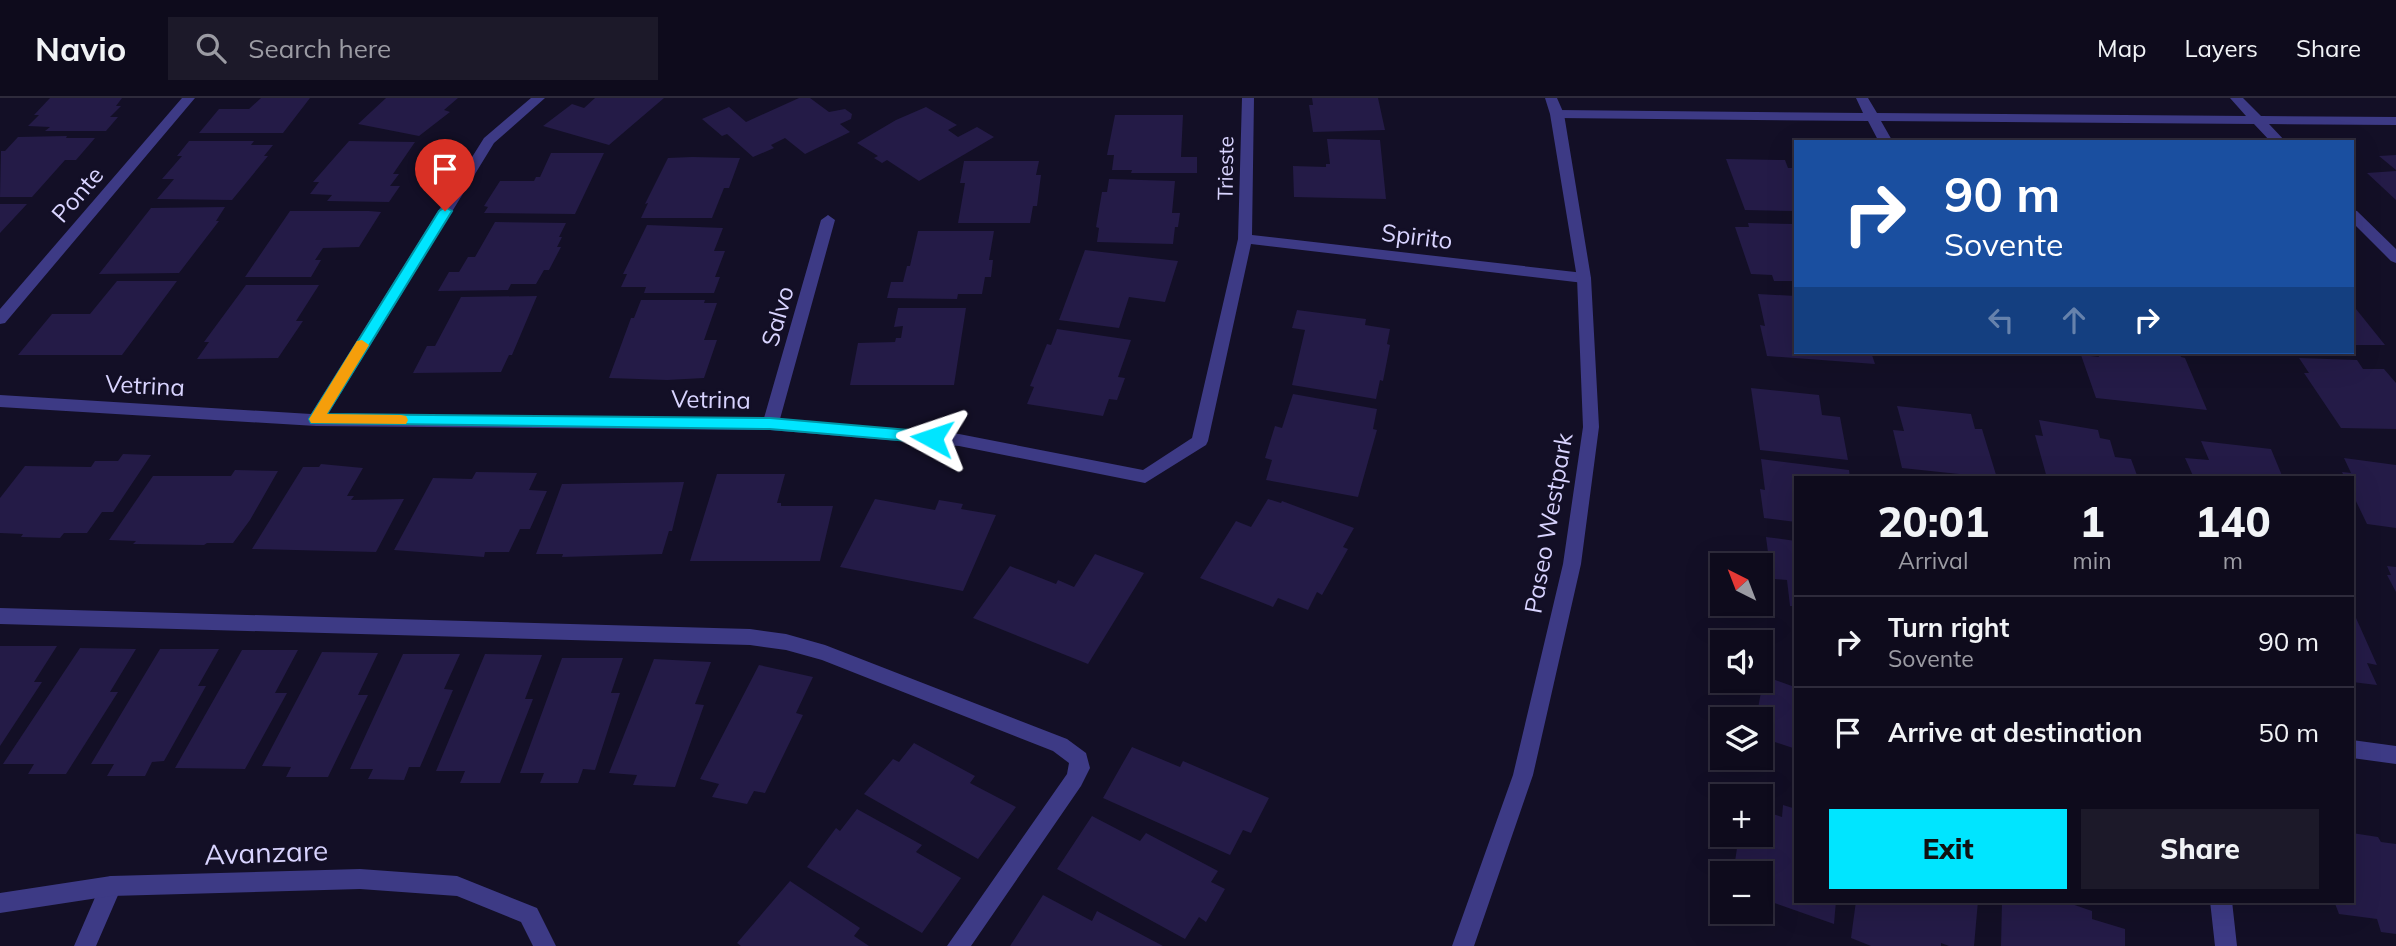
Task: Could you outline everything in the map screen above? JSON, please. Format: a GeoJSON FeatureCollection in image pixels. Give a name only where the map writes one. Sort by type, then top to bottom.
{"type":"FeatureCollection","features":[{"type":"Feature","properties":{"kind":"street","name":"Ponte"},"geometry":{"type":"LineString","coordinates":[[0,319],[189,98]]}},
{"type":"Feature","properties":{"kind":"street"},"geometry":{"type":"LineString","coordinates":[[316,419],[489,141],[539,98]]}},
{"type":"Feature","properties":{"kind":"street","name":"Trieste"},"geometry":{"type":"LineString","coordinates":[[1245,239],[1248,98]]}},
{"type":"Feature","properties":{"kind":"street","name":"Paseo Westpark"},"geometry":{"type":"LineString","coordinates":[[1463,946],[1523,775],[1573,564],[1591,427],[1584,278],[1558,114],[1550,98]]}},
{"type":"Feature","properties":{"kind":"street"},"geometry":{"type":"LineString","coordinates":[[1862,98],[1885,140]]}},
{"type":"Feature","properties":{"kind":"street"},"geometry":{"type":"LineString","coordinates":[[2236,98],[2277,140]]}},
{"type":"Feature","properties":{"kind":"street"},"geometry":{"type":"LineString","coordinates":[[1558,114],[1873,114],[2396,121]]}},
{"type":"Feature","properties":{"kind":"street"},"geometry":{"type":"LineString","coordinates":[[2354,216],[2396,258]]}},
{"type":"Feature","properties":{"kind":"street","name":"Salvo"},"geometry":{"type":"LineString","coordinates":[[770,424],[828,220]]}},
{"type":"Feature","properties":{"kind":"street","name":"Vetrina"},"geometry":{"type":"LineString","coordinates":[[0,401],[316,419],[770,424],[959,440],[1145,477],[1200,441],[1245,239]]}},
{"type":"Feature","properties":{"kind":"street","name":"Spirito"},"geometry":{"type":"LineString","coordinates":[[1245,239],[1584,278]]}},
{"type":"Feature","properties":{"kind":"street"},"geometry":{"type":"LineString","coordinates":[[0,616],[750,637],[786,642],[825,653],[1060,745],[1079,759],[1080,768],[1074,780],[958,946]]}},
{"type":"Feature","properties":{"kind":"street"},"geometry":{"type":"LineString","coordinates":[[2354,749],[2396,755]]}},
{"type":"Feature","properties":{"kind":"street","name":"Avanzare"},"geometry":{"type":"LineString","coordinates":[[0,904],[111,886],[360,879],[457,886],[529,915],[544,946]]}},
{"type":"Feature","properties":{"kind":"street"},"geometry":{"type":"LineString","coordinates":[[85,946],[111,886]]}},
{"type":"Feature","properties":{"kind":"street"},"geometry":{"type":"LineString","coordinates":[[2221,903],[2226,946]]}},
{"type":"Feature","properties":{"kind":"building"},"geometry":{"type":"Polygon","coordinates":[[[50,98],[122,98],[116,106],[121,106],[110,117],[118,117],[106,131],[45,131],[50,127],[28,126],[50,98]]]}},
{"type":"Feature","properties":{"kind":"building"},"geometry":{"type":"Polygon","coordinates":[[[261,98],[310,98],[283,133],[199,133],[219,109],[249,109],[261,98]]]}},
{"type":"Feature","properties":{"kind":"building"},"geometry":{"type":"Polygon","coordinates":[[[386,98],[458,98],[444,110],[450,112],[419,136],[358,124],[386,98]]]}},
{"type":"Feature","properties":{"kind":"building"},"geometry":{"type":"Polygon","coordinates":[[[595,98],[664,98],[609,145],[543,126],[572,104],[584,108],[595,98]]]}},
{"type":"Feature","properties":{"kind":"building"},"geometry":{"type":"Polygon","coordinates":[[[799,98],[810,98],[829,112],[845,109],[852,114],[851,119],[840,124],[850,132],[805,154],[785,138],[771,145],[774,148],[753,157],[727,134],[722,136],[702,119],[729,107],[746,122],[799,98]]]}},
{"type":"Feature","properties":{"kind":"building"},"geometry":{"type":"Polygon","coordinates":[[[1312,98],[1378,98],[1385,130],[1313,132],[1309,105],[1313,105],[1312,98]]]}},
{"type":"Feature","properties":{"kind":"building"},"geometry":{"type":"Polygon","coordinates":[[[926,107],[957,125],[948,130],[958,137],[977,127],[994,137],[919,181],[887,160],[882,163],[874,158],[878,156],[857,143],[896,120],[926,107]]]}},
{"type":"Feature","properties":{"kind":"building"},"geometry":{"type":"Polygon","coordinates":[[[1115,115],[1183,115],[1181,157],[1197,157],[1197,173],[1131,173],[1132,170],[1112,170],[1114,155],[1107,155],[1115,115]]]}},
{"type":"Feature","properties":{"kind":"building"},"geometry":{"type":"Polygon","coordinates":[[[67,136],[66,138],[95,138],[76,160],[65,160],[32,197],[0,197],[1,151],[5,151],[18,137],[67,136]]]}},
{"type":"Feature","properties":{"kind":"building"},"geometry":{"type":"Polygon","coordinates":[[[1327,139],[1380,140],[1386,199],[1294,197],[1293,166],[1326,167],[1326,164],[1330,164],[1327,139]]]}},
{"type":"Feature","properties":{"kind":"building"},"geometry":{"type":"Polygon","coordinates":[[[189,141],[254,141],[251,145],[273,145],[264,156],[268,156],[232,200],[157,199],[174,179],[162,179],[182,156],[177,156],[189,141]]]}},
{"type":"Feature","properties":{"kind":"building"},"geometry":{"type":"Polygon","coordinates":[[[349,141],[415,142],[393,174],[399,174],[390,186],[400,186],[389,202],[327,201],[332,195],[310,194],[319,182],[313,182],[349,141]]]}},
{"type":"Feature","properties":{"kind":"building"},"geometry":{"type":"Polygon","coordinates":[[[551,153],[604,153],[575,214],[484,213],[488,207],[484,206],[500,181],[534,181],[536,177],[540,177],[551,153]]]}},
{"type":"Feature","properties":{"kind":"building"},"geometry":{"type":"Polygon","coordinates":[[[2396,155],[2396,170],[2379,156],[2396,155]]]}},
{"type":"Feature","properties":{"kind":"building"},"geometry":{"type":"Polygon","coordinates":[[[668,158],[740,158],[729,188],[724,188],[712,218],[641,218],[668,158]]]}},
{"type":"Feature","properties":{"kind":"building"},"geometry":{"type":"Polygon","coordinates":[[[1726,159],[1785,160],[1788,168],[1794,168],[1794,211],[1745,210],[1726,159]]]}},
{"type":"Feature","properties":{"kind":"building"},"geometry":{"type":"Polygon","coordinates":[[[964,161],[1039,161],[1036,175],[1041,175],[1037,206],[1033,206],[1030,223],[958,223],[965,183],[960,183],[964,161]]]}},
{"type":"Feature","properties":{"kind":"building"},"geometry":{"type":"Polygon","coordinates":[[[2396,171],[2396,200],[2367,173],[2396,171]]]}},
{"type":"Feature","properties":{"kind":"building"},"geometry":{"type":"Polygon","coordinates":[[[1109,179],[1175,181],[1172,213],[1180,213],[1173,244],[1097,242],[1099,228],[1096,227],[1102,192],[1107,192],[1109,179]]]}},
{"type":"Feature","properties":{"kind":"building"},"geometry":{"type":"Polygon","coordinates":[[[0,204],[27,204],[0,233],[0,204]]]}},
{"type":"Feature","properties":{"kind":"building"},"geometry":{"type":"Polygon","coordinates":[[[225,207],[216,221],[219,221],[179,273],[99,274],[151,208],[225,207]]]}},
{"type":"Feature","properties":{"kind":"building"},"geometry":{"type":"Polygon","coordinates":[[[290,211],[381,212],[359,247],[323,248],[315,260],[321,260],[311,277],[245,277],[290,211]]]}},
{"type":"Feature","properties":{"kind":"building"},"geometry":{"type":"Polygon","coordinates":[[[495,222],[566,223],[557,247],[561,247],[549,270],[544,270],[536,284],[511,284],[508,290],[438,291],[449,272],[459,272],[468,257],[475,257],[495,222]]]}},
{"type":"Feature","properties":{"kind":"building"},"geometry":{"type":"Polygon","coordinates":[[[1748,223],[1794,224],[1794,281],[1774,281],[1772,275],[1751,274],[1735,227],[1749,227],[1748,223]]]}},
{"type":"Feature","properties":{"kind":"building"},"geometry":{"type":"Polygon","coordinates":[[[647,225],[723,228],[714,251],[725,251],[715,277],[720,277],[714,293],[644,293],[646,287],[621,287],[627,274],[623,274],[647,225]]]}},
{"type":"Feature","properties":{"kind":"building"},"geometry":{"type":"Polygon","coordinates":[[[918,231],[994,231],[989,260],[993,260],[991,277],[985,277],[982,294],[958,294],[957,299],[887,298],[891,282],[903,282],[907,266],[910,266],[918,231]]]}},
{"type":"Feature","properties":{"kind":"building"},"geometry":{"type":"Polygon","coordinates":[[[1085,250],[1178,261],[1165,302],[1129,297],[1119,328],[1059,320],[1085,250]]]}},
{"type":"Feature","properties":{"kind":"building"},"geometry":{"type":"Polygon","coordinates":[[[117,281],[177,281],[122,355],[18,355],[52,314],[90,314],[117,281]]]}},
{"type":"Feature","properties":{"kind":"building"},"geometry":{"type":"Polygon","coordinates":[[[246,285],[319,285],[296,321],[303,321],[278,358],[197,359],[209,342],[204,342],[246,285]]]}},
{"type":"Feature","properties":{"kind":"building"},"geometry":{"type":"Polygon","coordinates":[[[1758,294],[1794,296],[1794,354],[1872,354],[1875,364],[1767,356],[1760,325],[1765,326],[1758,294]]]}},
{"type":"Feature","properties":{"kind":"building"},"geometry":{"type":"Polygon","coordinates":[[[537,296],[512,355],[509,355],[501,372],[413,373],[427,346],[435,346],[461,297],[537,296]]]}},
{"type":"Feature","properties":{"kind":"building"},"geometry":{"type":"Polygon","coordinates":[[[641,300],[705,300],[704,303],[717,303],[704,340],[717,340],[704,378],[609,378],[631,318],[634,318],[641,300]]]}},
{"type":"Feature","properties":{"kind":"building"},"geometry":{"type":"Polygon","coordinates":[[[2354,306],[2385,345],[2354,345],[2354,306]]]}},
{"type":"Feature","properties":{"kind":"building"},"geometry":{"type":"Polygon","coordinates":[[[898,308],[966,308],[954,385],[850,385],[858,343],[895,342],[896,338],[901,338],[903,326],[894,327],[898,308]]]}},
{"type":"Feature","properties":{"kind":"building"},"geometry":{"type":"Polygon","coordinates":[[[1297,310],[1366,319],[1365,325],[1390,329],[1387,344],[1390,345],[1383,381],[1380,380],[1376,399],[1292,385],[1305,330],[1292,328],[1297,310]]]}},
{"type":"Feature","properties":{"kind":"building"},"geometry":{"type":"Polygon","coordinates":[[[1057,329],[1131,340],[1118,377],[1125,378],[1117,400],[1109,399],[1103,416],[1027,404],[1034,387],[1030,386],[1047,344],[1051,345],[1057,329]]]}},
{"type":"Feature","properties":{"kind":"building"},"geometry":{"type":"Polygon","coordinates":[[[2098,354],[2180,354],[2185,358],[2207,410],[2096,398],[2081,355],[2099,357],[2098,354]]]}},
{"type":"Feature","properties":{"kind":"building"},"geometry":{"type":"Polygon","coordinates":[[[2299,358],[2357,360],[2363,369],[2384,369],[2396,383],[2396,429],[2341,428],[2304,373],[2309,373],[2299,358]]]}},
{"type":"Feature","properties":{"kind":"building"},"geometry":{"type":"Polygon","coordinates":[[[1751,388],[1819,395],[1822,415],[1840,417],[1848,460],[1760,450],[1751,388]]]}},
{"type":"Feature","properties":{"kind":"building"},"geometry":{"type":"Polygon","coordinates":[[[1293,394],[1377,409],[1373,429],[1377,430],[1358,497],[1266,480],[1272,460],[1265,458],[1275,426],[1282,428],[1293,394]]]}},
{"type":"Feature","properties":{"kind":"building"},"geometry":{"type":"Polygon","coordinates":[[[1897,406],[1971,414],[1975,429],[1982,429],[1996,476],[1902,468],[1893,430],[1904,431],[1897,406]]]}},
{"type":"Feature","properties":{"kind":"building"},"geometry":{"type":"Polygon","coordinates":[[[2039,420],[2098,430],[2100,438],[2110,440],[2115,457],[2131,459],[2137,476],[2046,476],[2035,435],[2043,436],[2039,420]]]}},
{"type":"Feature","properties":{"kind":"building"},"geometry":{"type":"Polygon","coordinates":[[[2201,441],[2271,449],[2282,476],[2193,476],[2185,458],[2209,460],[2201,441]]]}},
{"type":"Feature","properties":{"kind":"building"},"geometry":{"type":"Polygon","coordinates":[[[123,454],[151,455],[113,512],[102,512],[87,533],[64,533],[60,538],[21,537],[23,534],[0,533],[0,498],[25,466],[91,467],[95,461],[118,461],[123,454]]]}},
{"type":"Feature","properties":{"kind":"building"},"geometry":{"type":"Polygon","coordinates":[[[2344,458],[2396,465],[2396,528],[2367,524],[2354,497],[2354,476],[2344,476],[2342,472],[2351,473],[2344,458]]]}},
{"type":"Feature","properties":{"kind":"building"},"geometry":{"type":"Polygon","coordinates":[[[1761,459],[1849,470],[1850,476],[1794,476],[1794,522],[1764,518],[1760,489],[1765,490],[1761,459]]]}},
{"type":"Feature","properties":{"kind":"building"},"geometry":{"type":"Polygon","coordinates":[[[321,464],[363,468],[347,496],[354,496],[351,500],[404,499],[376,552],[252,549],[303,467],[319,467],[321,464]]]}},
{"type":"Feature","properties":{"kind":"building"},"geometry":{"type":"Polygon","coordinates":[[[235,470],[278,471],[250,520],[233,543],[133,544],[136,541],[109,540],[153,476],[231,476],[235,470]]]}},
{"type":"Feature","properties":{"kind":"building"},"geometry":{"type":"Polygon","coordinates":[[[476,472],[537,473],[529,490],[547,491],[530,529],[520,529],[509,552],[485,552],[484,557],[394,550],[433,478],[472,479],[476,472]]]}},
{"type":"Feature","properties":{"kind":"building"},"geometry":{"type":"Polygon","coordinates":[[[717,474],[785,474],[777,503],[781,503],[781,506],[833,506],[820,561],[690,561],[717,474]]]}},
{"type":"Feature","properties":{"kind":"building"},"geometry":{"type":"Polygon","coordinates":[[[684,482],[672,531],[669,531],[662,554],[562,557],[563,554],[536,554],[562,484],[684,482]]]}},
{"type":"Feature","properties":{"kind":"building"},"geometry":{"type":"Polygon","coordinates":[[[875,499],[935,510],[939,500],[963,504],[961,509],[996,515],[963,591],[840,567],[875,499]]]}},
{"type":"Feature","properties":{"kind":"building"},"geometry":{"type":"Polygon","coordinates":[[[1268,499],[1281,503],[1282,501],[1354,528],[1343,547],[1348,549],[1322,595],[1317,592],[1308,610],[1278,598],[1273,607],[1200,578],[1236,521],[1251,527],[1268,499]]]}},
{"type":"Feature","properties":{"kind":"building"},"geometry":{"type":"Polygon","coordinates":[[[1766,537],[1794,541],[1794,606],[1790,606],[1787,580],[1775,579],[1773,553],[1768,553],[1766,537]]]}},
{"type":"Feature","properties":{"kind":"building"},"geometry":{"type":"Polygon","coordinates":[[[1095,554],[1144,573],[1088,664],[973,618],[1010,566],[1056,584],[1058,580],[1074,587],[1095,554]]]}},
{"type":"Feature","properties":{"kind":"building"},"geometry":{"type":"Polygon","coordinates":[[[2387,566],[2396,567],[2396,592],[2387,575],[2391,575],[2387,566]]]}},
{"type":"Feature","properties":{"kind":"building"},"geometry":{"type":"Polygon","coordinates":[[[2354,613],[2377,665],[2367,663],[2377,685],[2354,682],[2354,613]]]}},
{"type":"Feature","properties":{"kind":"building"},"geometry":{"type":"Polygon","coordinates":[[[0,646],[57,646],[34,682],[42,682],[0,746],[0,646]]]}},
{"type":"Feature","properties":{"kind":"building"},"geometry":{"type":"Polygon","coordinates":[[[80,648],[136,649],[110,692],[118,692],[66,774],[28,774],[34,764],[3,764],[80,648]]]}},
{"type":"Feature","properties":{"kind":"building"},"geometry":{"type":"Polygon","coordinates":[[[160,649],[219,649],[198,686],[206,686],[164,761],[152,762],[145,776],[107,776],[114,764],[91,764],[160,649]]]}},
{"type":"Feature","properties":{"kind":"building"},"geometry":{"type":"Polygon","coordinates":[[[242,650],[298,650],[275,693],[287,693],[245,769],[175,768],[242,650]]]}},
{"type":"Feature","properties":{"kind":"building"},"geometry":{"type":"Polygon","coordinates":[[[322,652],[378,653],[358,695],[368,695],[328,777],[286,777],[291,767],[262,766],[322,652]]]}},
{"type":"Feature","properties":{"kind":"building"},"geometry":{"type":"Polygon","coordinates":[[[403,654],[460,654],[444,689],[453,690],[420,767],[409,767],[404,780],[368,779],[373,769],[350,769],[403,654]]]}},
{"type":"Feature","properties":{"kind":"building"},"geometry":{"type":"Polygon","coordinates":[[[485,654],[542,655],[525,699],[533,699],[500,783],[460,783],[465,771],[436,771],[485,654]]]}},
{"type":"Feature","properties":{"kind":"building"},"geometry":{"type":"Polygon","coordinates":[[[562,658],[623,658],[611,693],[620,693],[595,770],[583,769],[578,783],[540,783],[544,773],[520,773],[562,658]]]}},
{"type":"Feature","properties":{"kind":"building"},"geometry":{"type":"Polygon","coordinates":[[[654,659],[711,662],[695,704],[704,705],[675,787],[633,785],[637,775],[609,773],[654,659]]]}},
{"type":"Feature","properties":{"kind":"building"},"geometry":{"type":"Polygon","coordinates":[[[759,665],[813,677],[796,713],[803,715],[765,793],[754,791],[747,804],[712,797],[719,784],[700,779],[759,665]]]}},
{"type":"Feature","properties":{"kind":"building"},"geometry":{"type":"Polygon","coordinates":[[[1794,675],[1794,748],[1773,741],[1773,707],[1758,707],[1761,693],[1773,693],[1773,679],[1792,686],[1794,675]]]}},
{"type":"Feature","properties":{"kind":"building"},"geometry":{"type":"Polygon","coordinates":[[[914,743],[975,776],[970,783],[1016,807],[978,859],[864,794],[893,759],[899,762],[914,743]]]}},
{"type":"Feature","properties":{"kind":"building"},"geometry":{"type":"Polygon","coordinates":[[[1132,747],[1180,767],[1183,761],[1269,798],[1251,833],[1243,830],[1230,855],[1103,798],[1132,747]]]}},
{"type":"Feature","properties":{"kind":"building"},"geometry":{"type":"Polygon","coordinates":[[[1783,805],[1794,808],[1794,903],[1836,903],[1834,924],[1773,902],[1773,861],[1735,861],[1737,847],[1773,847],[1773,814],[1782,817],[1783,805]]]}},
{"type":"Feature","properties":{"kind":"building"},"geometry":{"type":"Polygon","coordinates":[[[857,809],[922,845],[916,852],[961,878],[922,933],[807,867],[836,828],[840,831],[857,809]]]}},
{"type":"Feature","properties":{"kind":"building"},"geometry":{"type":"Polygon","coordinates":[[[1092,816],[1140,841],[1146,833],[1218,871],[1211,882],[1225,889],[1206,922],[1199,917],[1185,939],[1057,869],[1092,816]]]}},
{"type":"Feature","properties":{"kind":"building"},"geometry":{"type":"Polygon","coordinates":[[[2354,833],[2378,837],[2381,842],[2396,844],[2396,934],[2381,932],[2377,919],[2339,914],[2335,903],[2354,903],[2354,833]]]}},
{"type":"Feature","properties":{"kind":"building"},"geometry":{"type":"Polygon","coordinates":[[[790,881],[860,928],[854,936],[869,946],[741,946],[737,943],[790,881]]]}},
{"type":"Feature","properties":{"kind":"building"},"geometry":{"type":"Polygon","coordinates":[[[1043,895],[1092,921],[1097,911],[1163,946],[1010,946],[1043,895]]]}},
{"type":"Feature","properties":{"kind":"building"},"geometry":{"type":"Polygon","coordinates":[[[1856,903],[1978,903],[1974,946],[1949,946],[1941,943],[1941,946],[1871,946],[1851,938],[1856,903]]]}},
{"type":"Feature","properties":{"kind":"building"},"geometry":{"type":"Polygon","coordinates":[[[2002,903],[2069,903],[2092,911],[2092,919],[2125,929],[2125,946],[2001,946],[2002,903]]]}},
{"type":"Feature","properties":{"kind":"slow traffic"},"geometry":{"type":"LineString","coordinates":[[362,345],[316,419],[401,420]]}},
{"type":"Feature","properties":{"kind":"route"},"geometry":{"type":"LineString","coordinates":[[445,211],[316,419],[770,424],[932,438]]}}]}
